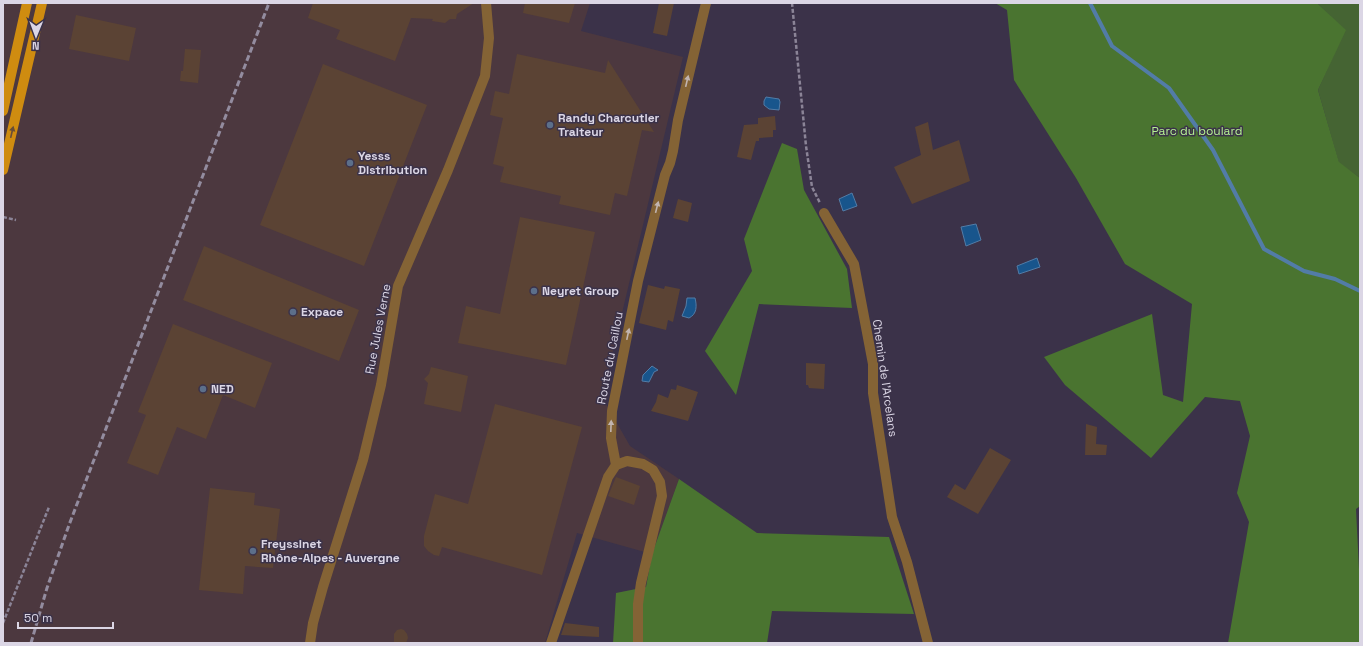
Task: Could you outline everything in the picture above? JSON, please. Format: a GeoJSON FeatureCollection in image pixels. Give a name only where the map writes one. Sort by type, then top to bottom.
{"type":"FeatureCollection","features":[{"type":"Feature","properties":{"kind":"main road"},"geometry":{"type":"LineString","coordinates":[[3,111],[27,3]]}},
{"type":"Feature","properties":{"kind":"main road"},"geometry":{"type":"LineString","coordinates":[[3,170],[42,3]]}},
{"type":"Feature","properties":{"kind":"street","name":"Rue Jules Verne"},"geometry":{"type":"LineString","coordinates":[[310,643],[313,623],[323,587],[363,460],[381,385],[398,286],[448,170],[485,76],[489,38],[486,3]]}},
{"type":"Feature","properties":{"kind":"street","name":"Route du Caillou"},"geometry":{"type":"LineString","coordinates":[[616,464],[612,450],[610,425],[620,368],[638,281],[664,175],[670,163],[673,151],[677,126],[706,3]]}},
{"type":"Feature","properties":{"kind":"street","name":"Chemin de l'Arcelans"},"geometry":{"type":"LineString","coordinates":[[824,213],[854,264],[873,364],[874,393],[892,517],[907,562],[928,643]]}},
{"type":"Feature","properties":{"kind":"street"},"geometry":{"type":"LineString","coordinates":[[551,643],[608,477],[616,464],[627,461],[643,464],[653,470],[660,482],[662,496],[640,584],[638,604],[638,643]]}},
{"type":"Feature","properties":{"kind":"path"},"geometry":{"type":"LineString","coordinates":[[792,3],[805,138],[812,187],[824,213]]}},
{"type":"Feature","properties":{"kind":"path"},"geometry":{"type":"LineString","coordinates":[[3,217],[16,220]]}},
{"type":"Feature","properties":{"kind":"path"},"geometry":{"type":"LineString","coordinates":[[3,623],[49,507]]}},
{"type":"Feature","properties":{"kind":"shaded area"},"geometry":{"type":"Polygon","coordinates":[[[3,3],[590,3],[581,31],[683,57],[602,397],[630,446],[679,479],[652,554],[577,533],[545,643],[3,643],[3,3]]]}},
{"type":"Feature","properties":{"kind":"green space","name":"Parc du boulard"},"geometry":{"type":"Polygon","coordinates":[[[995,3],[1317,3],[1346,30],[1318,90],[1339,162],[1360,178],[1360,506],[1356,509],[1360,589],[1360,643],[1228,643],[1249,522],[1237,493],[1250,436],[1240,401],[1205,397],[1151,458],[1065,385],[1044,357],[1152,314],[1163,395],[1183,402],[1192,304],[1125,264],[1076,178],[1014,80],[1007,10],[995,3]]]}},
{"type":"Feature","properties":{"kind":"green space"},"geometry":{"type":"Polygon","coordinates":[[[1317,3],[1360,3],[1360,178],[1339,163],[1318,90],[1345,30],[1317,3]]]}},
{"type":"Feature","properties":{"kind":"green space"},"geometry":{"type":"Polygon","coordinates":[[[782,143],[797,149],[804,190],[847,269],[852,308],[759,304],[736,395],[705,351],[752,271],[744,239],[782,143]]]}},
{"type":"Feature","properties":{"kind":"green space"},"geometry":{"type":"Polygon","coordinates":[[[679,479],[757,533],[889,537],[914,614],[772,611],[767,643],[613,643],[616,593],[646,587],[652,554],[679,479]]]}},
{"type":"Feature","properties":{"kind":"water"},"geometry":{"type":"Polygon","coordinates":[[[766,97],[779,99],[779,110],[769,109],[764,105],[766,97]]]}},
{"type":"Feature","properties":{"kind":"water"},"geometry":{"type":"Polygon","coordinates":[[[852,193],[857,206],[843,211],[839,199],[852,193]]]}},
{"type":"Feature","properties":{"kind":"water"},"geometry":{"type":"Polygon","coordinates":[[[976,224],[981,240],[966,246],[961,227],[976,224]]]}},
{"type":"Feature","properties":{"kind":"water"},"geometry":{"type":"Polygon","coordinates":[[[1037,258],[1040,267],[1019,274],[1017,266],[1037,258]]]}},
{"type":"Feature","properties":{"kind":"water"},"geometry":{"type":"Polygon","coordinates":[[[687,298],[695,298],[696,304],[694,314],[689,318],[682,316],[687,298]]]}},
{"type":"Feature","properties":{"kind":"water"},"geometry":{"type":"Polygon","coordinates":[[[652,366],[658,370],[654,372],[649,382],[642,381],[643,375],[652,366]]]}},
{"type":"Feature","properties":{"kind":"building"},"geometry":{"type":"Polygon","coordinates":[[[313,3],[474,3],[457,14],[456,19],[450,19],[445,23],[432,21],[433,19],[411,18],[395,61],[336,39],[340,30],[308,18],[313,3]]]}},
{"type":"Feature","properties":{"kind":"building"},"geometry":{"type":"Polygon","coordinates":[[[525,3],[575,3],[569,23],[523,13],[525,3]]]}},
{"type":"Feature","properties":{"kind":"building"},"geometry":{"type":"Polygon","coordinates":[[[659,3],[674,3],[667,36],[653,33],[659,3]]]}},
{"type":"Feature","properties":{"kind":"building"},"geometry":{"type":"Polygon","coordinates":[[[76,15],[136,28],[129,61],[69,49],[76,15]]]}},
{"type":"Feature","properties":{"kind":"building"},"geometry":{"type":"Polygon","coordinates":[[[185,49],[201,50],[198,83],[180,81],[181,71],[183,71],[185,49]]]}},
{"type":"Feature","properties":{"kind":"building"},"geometry":{"type":"Polygon","coordinates":[[[517,54],[605,73],[608,60],[654,132],[642,130],[627,196],[615,193],[610,215],[559,204],[561,196],[500,182],[504,167],[493,164],[503,118],[490,115],[495,91],[509,94],[517,54]]]}},
{"type":"Feature","properties":{"kind":"building"},"geometry":{"type":"Polygon","coordinates":[[[323,64],[427,105],[364,266],[260,225],[323,64]]]}},
{"type":"Feature","properties":{"kind":"building"},"geometry":{"type":"Polygon","coordinates":[[[775,116],[776,130],[773,130],[773,137],[759,138],[759,141],[756,141],[751,160],[737,157],[744,125],[758,124],[758,118],[775,116]]]}},
{"type":"Feature","properties":{"kind":"building"},"geometry":{"type":"Polygon","coordinates":[[[928,122],[933,150],[959,140],[970,181],[912,204],[894,167],[921,155],[915,127],[928,122]]]}},
{"type":"Feature","properties":{"kind":"building"},"geometry":{"type":"Polygon","coordinates":[[[678,199],[692,203],[688,222],[673,218],[678,199]]]}},
{"type":"Feature","properties":{"kind":"building"},"geometry":{"type":"Polygon","coordinates":[[[520,217],[595,232],[566,365],[458,343],[466,306],[500,314],[520,217]]]}},
{"type":"Feature","properties":{"kind":"building"},"geometry":{"type":"Polygon","coordinates":[[[204,246],[359,310],[339,361],[183,300],[204,246]]]}},
{"type":"Feature","properties":{"kind":"building"},"geometry":{"type":"Polygon","coordinates":[[[648,285],[664,289],[665,286],[680,289],[673,322],[668,320],[666,330],[639,323],[648,285]]]}},
{"type":"Feature","properties":{"kind":"building"},"geometry":{"type":"Polygon","coordinates":[[[173,324],[272,363],[255,408],[223,395],[206,439],[177,427],[158,475],[127,463],[146,415],[138,412],[173,324]]]}},
{"type":"Feature","properties":{"kind":"building"},"geometry":{"type":"Polygon","coordinates":[[[806,363],[825,364],[824,389],[809,388],[808,385],[806,385],[806,363]]]}},
{"type":"Feature","properties":{"kind":"building"},"geometry":{"type":"Polygon","coordinates":[[[431,367],[468,376],[461,412],[424,404],[428,383],[424,379],[429,374],[431,367]]]}},
{"type":"Feature","properties":{"kind":"building"},"geometry":{"type":"Polygon","coordinates":[[[677,385],[698,392],[688,421],[651,411],[658,394],[668,398],[671,389],[676,390],[677,385]]]}},
{"type":"Feature","properties":{"kind":"building"},"geometry":{"type":"Polygon","coordinates":[[[495,404],[582,427],[542,575],[442,547],[439,556],[434,555],[424,546],[424,536],[435,494],[468,504],[495,404]]]}},
{"type":"Feature","properties":{"kind":"building"},"geometry":{"type":"Polygon","coordinates":[[[1086,424],[1097,427],[1096,444],[1107,445],[1106,455],[1085,455],[1086,424]]]}},
{"type":"Feature","properties":{"kind":"building"},"geometry":{"type":"Polygon","coordinates":[[[990,448],[1011,460],[978,514],[947,497],[955,484],[965,490],[990,448]]]}},
{"type":"Feature","properties":{"kind":"building"},"geometry":{"type":"Polygon","coordinates":[[[616,477],[640,486],[634,505],[608,496],[616,477]]]}},
{"type":"Feature","properties":{"kind":"building"},"geometry":{"type":"Polygon","coordinates":[[[210,488],[255,493],[254,505],[280,509],[273,568],[245,566],[243,594],[199,590],[210,488]]]}},
{"type":"Feature","properties":{"kind":"building"},"geometry":{"type":"Polygon","coordinates":[[[565,623],[599,627],[599,637],[561,635],[565,623]]]}},
{"type":"Feature","properties":{"kind":"building"},"geometry":{"type":"Polygon","coordinates":[[[401,629],[407,634],[408,638],[406,643],[394,643],[394,634],[397,630],[401,629]]]}},
{"type":"Feature","properties":{"kind":"waterway"},"geometry":{"type":"LineString","coordinates":[[1090,3],[1112,46],[1169,88],[1213,150],[1264,249],[1304,271],[1335,279],[1360,291]]}},
{"type":"Feature","properties":{"kind":"railway"},"geometry":{"type":"LineString","coordinates":[[31,643],[47,588],[69,525],[269,3]]}},
{"type":"Feature","properties":{"kind":"place","name":"Randy Charcutier Traiteur"},"geometry":{"type":"Point","coordinates":[550,125]}},
{"type":"Feature","properties":{"kind":"place","name":"Yesss Distribution"},"geometry":{"type":"Point","coordinates":[350,163]}},
{"type":"Feature","properties":{"kind":"place","name":"Neyret Group"},"geometry":{"type":"Point","coordinates":[534,291]}},
{"type":"Feature","properties":{"kind":"place","name":"Expace"},"geometry":{"type":"Point","coordinates":[293,312]}},
{"type":"Feature","properties":{"kind":"place","name":"NED"},"geometry":{"type":"Point","coordinates":[203,389]}},
{"type":"Feature","properties":{"kind":"place","name":"Freyssinet Rhône-Alpes - Auvergne"},"geometry":{"type":"Point","coordinates":[253,551]}}]}
